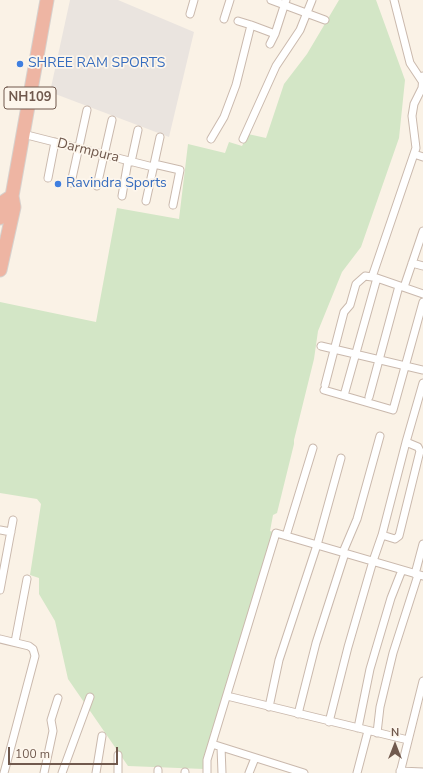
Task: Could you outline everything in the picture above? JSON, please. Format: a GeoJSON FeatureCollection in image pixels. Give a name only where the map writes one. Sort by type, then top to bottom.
{"type":"FeatureCollection","features":[{"type":"Feature","properties":{"kind":"highway","name":"NH109"},"geometry":{"type":"LineString","coordinates":[[0,270],[14,207],[12,196],[47,0]]}},
{"type":"Feature","properties":{"kind":"highway","name":"NH109"},"geometry":{"type":"LineString","coordinates":[[0,218],[3,202],[12,196]]}},
{"type":"Feature","properties":{"kind":"street"},"geometry":{"type":"LineString","coordinates":[[190,14],[194,0]]}},
{"type":"Feature","properties":{"kind":"street"},"geometry":{"type":"LineString","coordinates":[[224,19],[230,0]]}},
{"type":"Feature","properties":{"kind":"street"},"geometry":{"type":"LineString","coordinates":[[271,0],[285,3],[325,20]]}},
{"type":"Feature","properties":{"kind":"street"},"geometry":{"type":"LineString","coordinates":[[243,140],[276,66],[300,30],[312,0]]}},
{"type":"Feature","properties":{"kind":"street"},"geometry":{"type":"LineString","coordinates":[[345,392],[375,278],[416,148],[412,116],[414,104],[422,83],[410,63],[395,1]]}},
{"type":"Feature","properties":{"kind":"street"},"geometry":{"type":"LineString","coordinates":[[270,44],[275,34],[285,3]]}},
{"type":"Feature","properties":{"kind":"street"},"geometry":{"type":"LineString","coordinates":[[238,21],[275,34]]}},
{"type":"Feature","properties":{"kind":"street"},"geometry":{"type":"LineString","coordinates":[[211,139],[224,118],[234,91],[251,25]]}},
{"type":"Feature","properties":{"kind":"street"},"geometry":{"type":"LineString","coordinates":[[71,183],[87,110]]}},
{"type":"Feature","properties":{"kind":"street"},"geometry":{"type":"LineString","coordinates":[[97,186],[112,120]]}},
{"type":"Feature","properties":{"kind":"street"},"geometry":{"type":"LineString","coordinates":[[122,196],[138,130]]}},
{"type":"Feature","properties":{"kind":"street","name":"Darmpura"},"geometry":{"type":"LineString","coordinates":[[23,134],[103,155],[180,170],[173,205]]}},
{"type":"Feature","properties":{"kind":"street"},"geometry":{"type":"LineString","coordinates":[[146,201],[160,137]]}},
{"type":"Feature","properties":{"kind":"street"},"geometry":{"type":"LineString","coordinates":[[48,178],[55,142]]}},
{"type":"Feature","properties":{"kind":"street"},"geometry":{"type":"LineString","coordinates":[[414,154],[423,157]]}},
{"type":"Feature","properties":{"kind":"street"},"geometry":{"type":"LineString","coordinates":[[369,397],[401,287],[421,243],[423,231]]}},
{"type":"Feature","properties":{"kind":"street"},"geometry":{"type":"LineString","coordinates":[[412,263],[423,266]]}},
{"type":"Feature","properties":{"kind":"street"},"geometry":{"type":"LineString","coordinates":[[423,294],[365,276],[356,284],[350,305],[344,312],[324,388],[393,410],[423,302]]}},
{"type":"Feature","properties":{"kind":"street"},"geometry":{"type":"LineString","coordinates":[[321,346],[423,370]]}},
{"type":"Feature","properties":{"kind":"street"},"geometry":{"type":"LineString","coordinates":[[328,722],[372,561],[382,535],[423,383]]}},
{"type":"Feature","properties":{"kind":"street"},"geometry":{"type":"LineString","coordinates":[[298,714],[316,643],[344,553],[357,519],[380,436]]}},
{"type":"Feature","properties":{"kind":"street"},"geometry":{"type":"LineString","coordinates":[[382,535],[395,539],[399,536],[421,448],[406,442]]}},
{"type":"Feature","properties":{"kind":"street"},"geometry":{"type":"LineString","coordinates":[[286,536],[313,448]]}},
{"type":"Feature","properties":{"kind":"street"},"geometry":{"type":"LineString","coordinates":[[269,707],[279,660],[317,544],[341,458]]}},
{"type":"Feature","properties":{"kind":"street"},"geometry":{"type":"LineString","coordinates":[[0,590],[2,568],[13,520]]}},
{"type":"Feature","properties":{"kind":"street"},"geometry":{"type":"LineString","coordinates":[[0,530],[11,532]]}},
{"type":"Feature","properties":{"kind":"street"},"geometry":{"type":"LineString","coordinates":[[207,773],[207,760],[276,533],[419,575]]}},
{"type":"Feature","properties":{"kind":"street"},"geometry":{"type":"LineString","coordinates":[[377,733],[380,707],[393,653],[419,575],[423,544]]}},
{"type":"Feature","properties":{"kind":"street"},"geometry":{"type":"LineString","coordinates":[[358,728],[370,670],[391,598],[402,570]]}},
{"type":"Feature","properties":{"kind":"street"},"geometry":{"type":"LineString","coordinates":[[15,642],[27,579]]}},
{"type":"Feature","properties":{"kind":"street"},"geometry":{"type":"LineString","coordinates":[[0,639],[29,646],[33,649],[35,656],[4,773]]}},
{"type":"Feature","properties":{"kind":"street"},"geometry":{"type":"LineString","coordinates":[[423,681],[422,690],[400,772],[423,772]]}},
{"type":"Feature","properties":{"kind":"street"},"geometry":{"type":"LineString","coordinates":[[227,696],[328,722],[408,740]]}},
{"type":"Feature","properties":{"kind":"street"},"geometry":{"type":"LineString","coordinates":[[62,773],[90,697]]}},
{"type":"Feature","properties":{"kind":"street"},"geometry":{"type":"LineString","coordinates":[[44,773],[53,731],[51,720],[58,698]]}},
{"type":"Feature","properties":{"kind":"street"},"geometry":{"type":"LineString","coordinates":[[357,773],[368,731]]}},
{"type":"Feature","properties":{"kind":"street"},"geometry":{"type":"LineString","coordinates":[[96,773],[102,736]]}},
{"type":"Feature","properties":{"kind":"street"},"geometry":{"type":"LineString","coordinates":[[212,744],[304,773]]}},
{"type":"Feature","properties":{"kind":"street"},"geometry":{"type":"LineString","coordinates":[[221,747],[222,773]]}},
{"type":"Feature","properties":{"kind":"street"},"geometry":{"type":"LineString","coordinates":[[118,755],[118,773]]}},
{"type":"Feature","properties":{"kind":"street"},"geometry":{"type":"LineString","coordinates":[[249,773],[255,758]]}},
{"type":"Feature","properties":{"kind":"shaded area"},"geometry":{"type":"Polygon","coordinates":[[[70,0],[118,0],[194,32],[169,137],[50,92],[70,0]]]}},
{"type":"Feature","properties":{"kind":"green space"},"geometry":{"type":"Polygon","coordinates":[[[339,0],[376,0],[405,80],[399,138],[361,247],[342,272],[318,331],[314,359],[294,444],[277,513],[273,515],[270,531],[273,532],[213,727],[204,759],[204,769],[128,766],[68,679],[55,621],[39,594],[39,578],[30,575],[41,504],[37,499],[0,493],[0,302],[96,322],[117,208],[179,219],[188,144],[225,153],[229,142],[242,146],[248,134],[266,138],[284,84],[307,54],[339,0]]]}},
{"type":"Feature","properties":{"kind":"place","name":"SHREE RAM SPORTS"},"geometry":{"type":"Point","coordinates":[20,64]}},
{"type":"Feature","properties":{"kind":"place","name":"Ravindra Sports"},"geometry":{"type":"Point","coordinates":[58,184]}}]}
